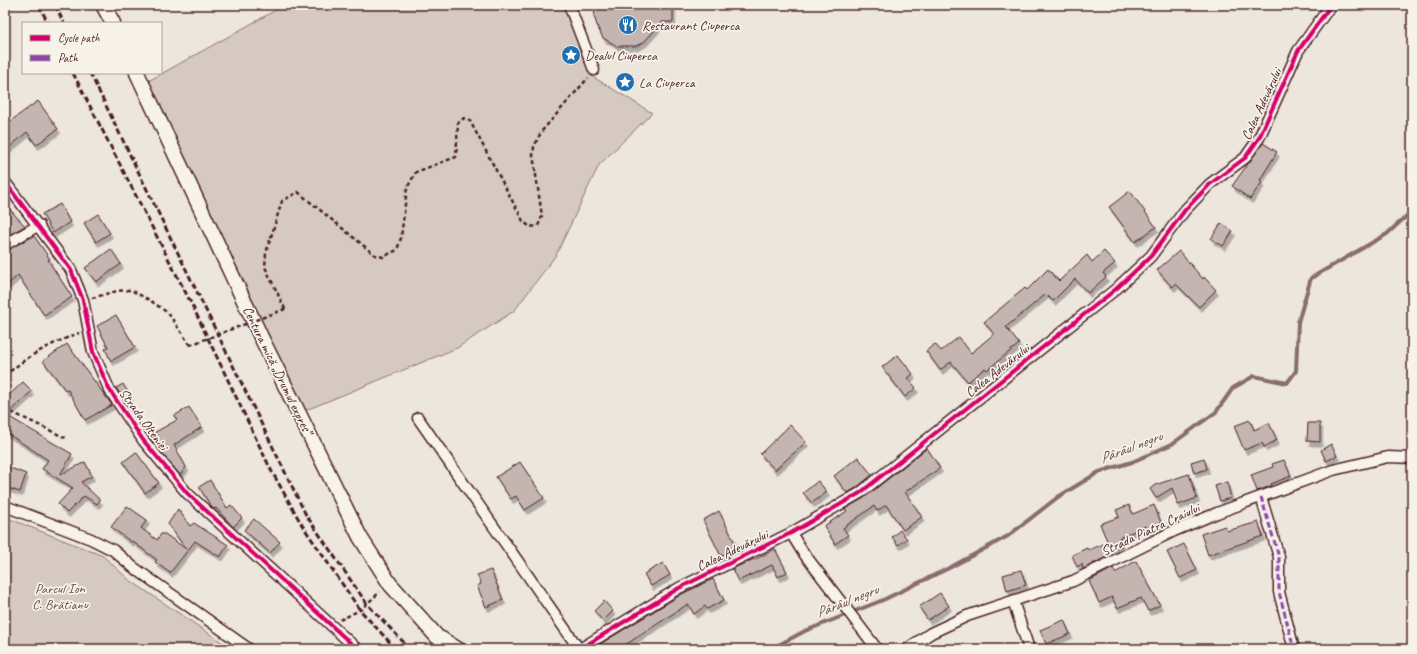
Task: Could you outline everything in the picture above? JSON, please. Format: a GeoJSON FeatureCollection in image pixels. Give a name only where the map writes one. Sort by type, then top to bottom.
{"type":"FeatureCollection","features":[{"type":"Feature","properties":{"kind":"main road"},"geometry":{"type":"LineString","coordinates":[[103,5],[112,22]]}},
{"type":"Feature","properties":{"kind":"main road","name":"Centura mică „Drumul expres”"},"geometry":{"type":"LineString","coordinates":[[137,74],[264,344],[360,537],[390,584],[448,649]]}},
{"type":"Feature","properties":{"kind":"street"},"geometry":{"type":"LineString","coordinates":[[569,5],[594,70]]}},
{"type":"Feature","properties":{"kind":"street","name":"Calea Adevărului"},"geometry":{"type":"LineString","coordinates":[[580,649],[679,588],[791,533],[860,493],[1116,289],[1151,256],[1190,205],[1210,184],[1245,158],[1259,138],[1298,51],[1331,5]]}},
{"type":"Feature","properties":{"kind":"street","name":"Strada Olteniei"},"geometry":{"type":"LineString","coordinates":[[5,182],[39,225],[71,270],[83,300],[94,352],[109,389],[148,446],[187,493],[357,649]]}},
{"type":"Feature","properties":{"kind":"street"},"geometry":{"type":"LineString","coordinates":[[5,245],[39,225]]}},
{"type":"Feature","properties":{"kind":"street"},"geometry":{"type":"LineString","coordinates":[[418,418],[580,649]]}},
{"type":"Feature","properties":{"kind":"street","name":"Strada Piatra Craiului"},"geometry":{"type":"LineString","coordinates":[[907,649],[931,633],[967,616],[1073,581],[1174,531],[1217,513],[1261,498],[1333,470],[1388,457],[1412,458]]}},
{"type":"Feature","properties":{"kind":"street"},"geometry":{"type":"LineString","coordinates":[[1261,498],[1279,557],[1279,592],[1294,649]]}},
{"type":"Feature","properties":{"kind":"street"},"geometry":{"type":"LineString","coordinates":[[5,506],[91,539],[113,550],[133,567],[249,649]]}},
{"type":"Feature","properties":{"kind":"street"},"geometry":{"type":"LineString","coordinates":[[791,533],[802,551],[877,649]]}},
{"type":"Feature","properties":{"kind":"street"},"geometry":{"type":"LineString","coordinates":[[1013,601],[1029,649]]}},
{"type":"Feature","properties":{"kind":"street"},"geometry":{"type":"LineString","coordinates":[[433,631],[461,649]]}},
{"type":"Feature","properties":{"kind":"path"},"geometry":{"type":"LineString","coordinates":[[83,300],[117,291],[130,290],[151,301],[168,313],[190,345],[285,309],[265,267],[266,253],[282,201],[298,192],[375,255],[383,256],[397,250],[401,238],[407,188],[416,172],[456,157],[458,123],[464,118],[470,121],[523,221],[530,227],[538,226],[542,216],[533,155],[534,148],[541,132],[594,70]]}},
{"type":"Feature","properties":{"kind":"path"},"geometry":{"type":"LineString","coordinates":[[5,376],[15,367],[41,350],[89,329]]}},
{"type":"Feature","properties":{"kind":"path"},"geometry":{"type":"LineString","coordinates":[[5,409],[66,438]]}},
{"type":"Feature","properties":{"kind":"path"},"geometry":{"type":"LineString","coordinates":[[330,624],[360,610],[390,584]]}},
{"type":"Feature","properties":{"kind":"green space"},"geometry":{"type":"Polygon","coordinates":[[[285,5],[567,5],[590,75],[652,113],[599,165],[556,255],[514,311],[457,348],[299,413],[143,84],[285,5]]]}},
{"type":"Feature","properties":{"kind":"green space","name":"Parcul Ion C. Brătianu"},"geometry":{"type":"Polygon","coordinates":[[[5,517],[103,556],[128,579],[232,649],[5,649],[5,517]]]}},
{"type":"Feature","properties":{"kind":"building","name":"Restaurant Ciuperca"},"geometry":{"type":"Polygon","coordinates":[[[596,5],[673,5],[673,22],[662,22],[644,42],[636,46],[617,46],[603,38],[594,16],[596,5]]]}},
{"type":"Feature","properties":{"kind":"building"},"geometry":{"type":"Polygon","coordinates":[[[38,101],[58,129],[36,145],[27,132],[5,151],[5,125],[38,101]]]}},
{"type":"Feature","properties":{"kind":"building"},"geometry":{"type":"Polygon","coordinates":[[[1263,143],[1277,152],[1260,180],[1262,182],[1250,199],[1232,186],[1263,143]]]}},
{"type":"Feature","properties":{"kind":"building"},"geometry":{"type":"Polygon","coordinates":[[[1130,191],[1156,227],[1135,242],[1109,207],[1130,191]]]}},
{"type":"Feature","properties":{"kind":"building"},"geometry":{"type":"Polygon","coordinates":[[[5,204],[25,226],[5,237],[5,204]]]}},
{"type":"Feature","properties":{"kind":"building"},"geometry":{"type":"Polygon","coordinates":[[[60,204],[70,222],[53,233],[42,214],[60,204]]]}},
{"type":"Feature","properties":{"kind":"building"},"geometry":{"type":"Polygon","coordinates":[[[98,214],[110,233],[96,242],[84,223],[98,214]]]}},
{"type":"Feature","properties":{"kind":"building"},"geometry":{"type":"Polygon","coordinates":[[[1221,223],[1233,231],[1223,246],[1211,239],[1221,223]]]}},
{"type":"Feature","properties":{"kind":"building"},"geometry":{"type":"Polygon","coordinates":[[[34,236],[50,259],[48,260],[72,297],[44,315],[18,275],[5,287],[5,251],[34,236]]]}},
{"type":"Feature","properties":{"kind":"building"},"geometry":{"type":"Polygon","coordinates":[[[111,249],[121,264],[96,282],[85,268],[111,249]]]}},
{"type":"Feature","properties":{"kind":"building"},"geometry":{"type":"Polygon","coordinates":[[[1104,251],[1115,263],[1103,273],[1106,277],[1088,293],[1075,279],[1053,301],[1046,294],[1006,327],[1019,344],[987,370],[985,368],[968,382],[951,362],[940,370],[926,351],[935,344],[941,351],[959,337],[971,353],[994,334],[984,322],[1025,288],[1027,290],[1048,269],[1059,281],[1087,255],[1092,262],[1104,251]]]}},
{"type":"Feature","properties":{"kind":"building"},"geometry":{"type":"Polygon","coordinates":[[[1179,251],[1203,279],[1204,277],[1216,290],[1199,307],[1176,284],[1172,287],[1157,270],[1179,251]]]}},
{"type":"Feature","properties":{"kind":"building"},"geometry":{"type":"Polygon","coordinates":[[[116,315],[135,347],[111,361],[105,349],[108,347],[97,326],[116,315]]]}},
{"type":"Feature","properties":{"kind":"building"},"geometry":{"type":"Polygon","coordinates":[[[67,344],[112,405],[85,420],[68,390],[66,391],[43,361],[67,344]]]}},
{"type":"Feature","properties":{"kind":"building"},"geometry":{"type":"Polygon","coordinates":[[[898,355],[913,374],[908,378],[916,388],[905,397],[882,367],[898,355]]]}},
{"type":"Feature","properties":{"kind":"building"},"geometry":{"type":"Polygon","coordinates":[[[23,382],[32,391],[6,415],[72,454],[60,475],[85,462],[92,476],[81,482],[100,500],[97,504],[84,496],[67,513],[58,504],[73,488],[42,469],[48,460],[5,432],[5,399],[23,382]]]}},
{"type":"Feature","properties":{"kind":"building"},"geometry":{"type":"Polygon","coordinates":[[[123,384],[131,397],[125,401],[116,388],[123,384]]]}},
{"type":"Feature","properties":{"kind":"building"},"geometry":{"type":"Polygon","coordinates":[[[189,407],[202,427],[174,445],[186,467],[180,475],[154,444],[150,435],[177,420],[174,416],[189,407]]]}},
{"type":"Feature","properties":{"kind":"building"},"geometry":{"type":"Polygon","coordinates":[[[1250,420],[1254,430],[1269,423],[1277,440],[1264,447],[1262,443],[1244,450],[1234,426],[1250,420]]]}},
{"type":"Feature","properties":{"kind":"building"},"geometry":{"type":"Polygon","coordinates":[[[1308,423],[1320,423],[1320,442],[1307,441],[1308,423]]]}},
{"type":"Feature","properties":{"kind":"building"},"geometry":{"type":"Polygon","coordinates":[[[790,425],[806,442],[775,470],[760,454],[790,425]]]}},
{"type":"Feature","properties":{"kind":"building"},"geometry":{"type":"Polygon","coordinates":[[[1331,444],[1337,456],[1326,461],[1321,450],[1331,444]]]}},
{"type":"Feature","properties":{"kind":"building"},"geometry":{"type":"Polygon","coordinates":[[[927,448],[940,468],[905,492],[922,517],[903,530],[886,505],[877,511],[874,506],[843,528],[848,535],[835,544],[824,526],[847,511],[845,509],[864,498],[927,448]]]}},
{"type":"Feature","properties":{"kind":"building"},"geometry":{"type":"Polygon","coordinates":[[[136,452],[159,483],[145,493],[123,462],[136,452]]]}},
{"type":"Feature","properties":{"kind":"building"},"geometry":{"type":"Polygon","coordinates":[[[858,457],[872,475],[856,488],[847,493],[834,476],[858,457]]]}},
{"type":"Feature","properties":{"kind":"building"},"geometry":{"type":"Polygon","coordinates":[[[1204,458],[1207,469],[1194,473],[1191,462],[1204,458]]]}},
{"type":"Feature","properties":{"kind":"building"},"geometry":{"type":"Polygon","coordinates":[[[1284,460],[1291,476],[1257,491],[1251,475],[1273,467],[1272,464],[1284,460]]]}},
{"type":"Feature","properties":{"kind":"building"},"geometry":{"type":"Polygon","coordinates":[[[520,462],[544,498],[525,510],[516,496],[511,499],[496,477],[520,462]]]}},
{"type":"Feature","properties":{"kind":"building"},"geometry":{"type":"Polygon","coordinates":[[[5,466],[26,474],[20,492],[5,487],[5,466]]]}},
{"type":"Feature","properties":{"kind":"building"},"geometry":{"type":"Polygon","coordinates":[[[1189,474],[1197,498],[1178,505],[1172,488],[1156,498],[1150,489],[1155,485],[1189,474]]]}},
{"type":"Feature","properties":{"kind":"building"},"geometry":{"type":"Polygon","coordinates":[[[210,480],[227,508],[231,505],[242,518],[233,527],[216,508],[212,508],[199,487],[210,480]]]}},
{"type":"Feature","properties":{"kind":"building"},"geometry":{"type":"Polygon","coordinates":[[[818,481],[827,492],[812,503],[803,493],[818,481]]]}},
{"type":"Feature","properties":{"kind":"building"},"geometry":{"type":"Polygon","coordinates":[[[1227,482],[1231,498],[1220,501],[1215,486],[1227,482]]]}},
{"type":"Feature","properties":{"kind":"building"},"geometry":{"type":"Polygon","coordinates":[[[1129,505],[1133,514],[1154,505],[1162,525],[1147,531],[1145,526],[1119,538],[1122,546],[1111,550],[1100,524],[1119,517],[1116,510],[1129,505]]]}},
{"type":"Feature","properties":{"kind":"building"},"geometry":{"type":"Polygon","coordinates":[[[127,506],[147,520],[141,528],[157,540],[161,534],[165,534],[186,549],[168,524],[178,509],[190,526],[194,523],[228,545],[220,557],[195,541],[170,573],[155,562],[157,560],[111,527],[127,506]]]}},
{"type":"Feature","properties":{"kind":"building"},"geometry":{"type":"Polygon","coordinates":[[[719,511],[739,551],[727,557],[725,554],[721,556],[703,520],[719,511]]]}},
{"type":"Feature","properties":{"kind":"building"},"geometry":{"type":"Polygon","coordinates":[[[254,519],[280,542],[270,553],[244,530],[254,519]]]}},
{"type":"Feature","properties":{"kind":"building"},"geometry":{"type":"Polygon","coordinates":[[[1258,522],[1263,536],[1208,555],[1201,534],[1225,526],[1227,531],[1258,522]]]}},
{"type":"Feature","properties":{"kind":"building"},"geometry":{"type":"Polygon","coordinates":[[[900,530],[907,539],[898,545],[892,537],[900,530]]]}},
{"type":"Feature","properties":{"kind":"building"},"geometry":{"type":"Polygon","coordinates":[[[1104,544],[1108,556],[1083,569],[1082,564],[1077,567],[1072,555],[1087,548],[1088,550],[1104,544]]]}},
{"type":"Feature","properties":{"kind":"building"},"geometry":{"type":"Polygon","coordinates":[[[1184,544],[1197,570],[1180,578],[1167,552],[1184,544]]]}},
{"type":"Feature","properties":{"kind":"building"},"geometry":{"type":"Polygon","coordinates":[[[775,549],[787,572],[778,577],[772,565],[738,581],[732,569],[775,549]]]}},
{"type":"Feature","properties":{"kind":"building"},"geometry":{"type":"Polygon","coordinates":[[[1136,561],[1160,605],[1148,611],[1141,598],[1117,608],[1112,597],[1099,603],[1089,581],[1113,568],[1115,573],[1136,561]]]}},
{"type":"Feature","properties":{"kind":"building"},"geometry":{"type":"Polygon","coordinates":[[[663,563],[670,575],[651,586],[644,574],[663,563]]]}},
{"type":"Feature","properties":{"kind":"building"},"geometry":{"type":"Polygon","coordinates":[[[491,570],[503,600],[486,607],[477,586],[481,584],[477,575],[491,570]]]}},
{"type":"Feature","properties":{"kind":"building"},"geometry":{"type":"Polygon","coordinates":[[[1021,570],[1026,585],[1007,591],[1003,575],[1021,570]]]}},
{"type":"Feature","properties":{"kind":"building"},"geometry":{"type":"Polygon","coordinates":[[[713,579],[724,600],[707,609],[705,606],[694,614],[688,604],[619,649],[592,649],[682,594],[713,579]]]}},
{"type":"Feature","properties":{"kind":"building"},"geometry":{"type":"Polygon","coordinates":[[[940,593],[949,606],[928,620],[919,607],[940,593]]]}},
{"type":"Feature","properties":{"kind":"building"},"geometry":{"type":"Polygon","coordinates":[[[604,601],[613,611],[603,621],[594,611],[604,601]]]}},
{"type":"Feature","properties":{"kind":"building"},"geometry":{"type":"Polygon","coordinates":[[[1064,620],[1070,634],[1046,644],[1040,630],[1064,620]]]}},
{"type":"Feature","properties":{"kind":"waterway","name":"Pârâul negru"},"geometry":{"type":"LineString","coordinates":[[771,649],[805,631],[883,600],[951,567],[1008,536],[1058,497],[1099,472],[1132,462],[1172,444],[1216,412],[1233,388],[1254,376],[1287,383],[1296,371],[1298,322],[1311,278],[1387,234],[1412,211]]}},
{"type":"Feature","properties":{"kind":"railway"},"geometry":{"type":"LineString","coordinates":[[39,5],[48,22]]}},
{"type":"Feature","properties":{"kind":"railway"},"geometry":{"type":"LineString","coordinates":[[55,5],[64,22]]}},
{"type":"Feature","properties":{"kind":"railway"},"geometry":{"type":"LineString","coordinates":[[74,74],[192,305],[271,470],[302,525],[360,610],[396,649]]}},
{"type":"Feature","properties":{"kind":"railway"},"geometry":{"type":"LineString","coordinates":[[90,74],[306,515],[367,604],[410,649]]}},
{"type":"Feature","properties":{"kind":"marked path"},"geometry":{"type":"LineString","coordinates":[[1261,497],[1279,557],[1279,592],[1294,649]]}},
{"type":"Feature","properties":{"kind":"cycle path"},"geometry":{"type":"LineString","coordinates":[[580,649],[679,588],[791,533],[860,493],[1116,289],[1151,256],[1185,210],[1210,184],[1245,158],[1259,138],[1298,51],[1331,5]]}},
{"type":"Feature","properties":{"kind":"cycle path"},"geometry":{"type":"LineString","coordinates":[[5,182],[71,270],[83,300],[93,352],[109,389],[143,440],[187,493],[357,649]]}},
{"type":"Feature","properties":{"kind":"place","name":"Restaurant Ciuperca"},"geometry":{"type":"Point","coordinates":[628,25]}},
{"type":"Feature","properties":{"kind":"place","name":"Dealul Ciuperca"},"geometry":{"type":"Point","coordinates":[571,55]}},
{"type":"Feature","properties":{"kind":"place","name":"La Ciuperca"},"geometry":{"type":"Point","coordinates":[625,82]}}]}
